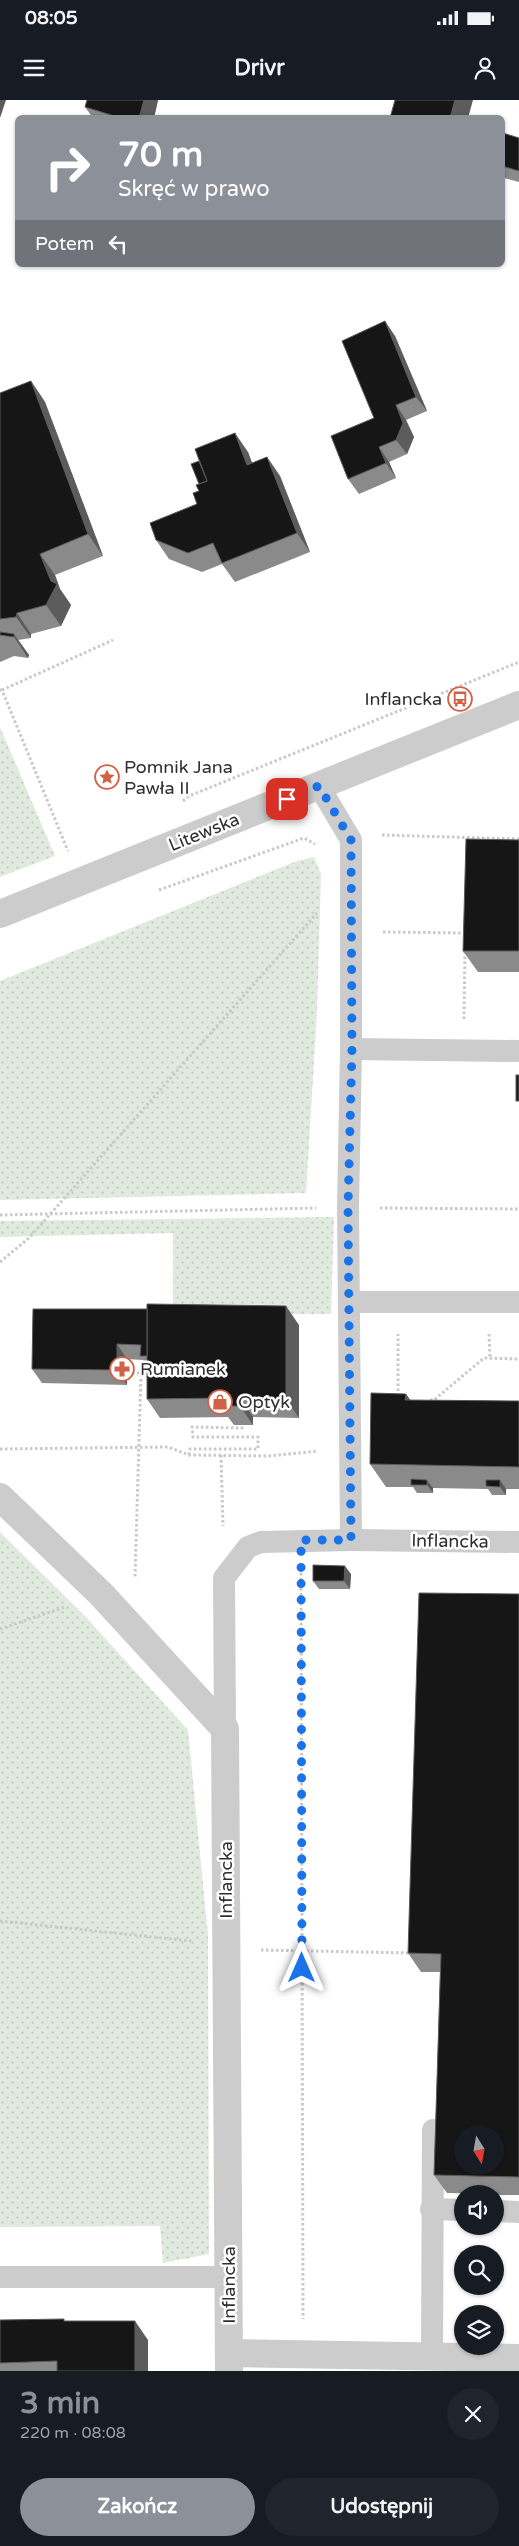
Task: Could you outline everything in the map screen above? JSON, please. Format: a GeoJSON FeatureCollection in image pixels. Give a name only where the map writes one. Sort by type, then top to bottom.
{"type":"FeatureCollection","features":[{"type":"Feature","properties":{"kind":"street","name":"Litewska"},"geometry":{"type":"LineString","coordinates":[[0,914],[519,705]]}},
{"type":"Feature","properties":{"kind":"street"},"geometry":{"type":"LineString","coordinates":[[0,1497],[101,1594],[225,1729]]}},
{"type":"Feature","properties":{"kind":"street","name":"Inflancka"},"geometry":{"type":"LineString","coordinates":[[225,1729],[229,2362],[303,2355],[519,2358]]}},
{"type":"Feature","properties":{"kind":"lane"},"geometry":{"type":"LineString","coordinates":[[319,786],[351,840],[352,1049],[348,1207],[351,1540]]}},
{"type":"Feature","properties":{"kind":"lane"},"geometry":{"type":"LineString","coordinates":[[352,1049],[519,1051]]}},
{"type":"Feature","properties":{"kind":"lane"},"geometry":{"type":"LineString","coordinates":[[349,1302],[519,1302]]}},
{"type":"Feature","properties":{"kind":"lane","name":"Inflancka"},"geometry":{"type":"LineString","coordinates":[[224,1578],[248,1547],[261,1542],[351,1540],[519,1542]]}},
{"type":"Feature","properties":{"kind":"lane"},"geometry":{"type":"LineString","coordinates":[[224,1578],[225,1729]]}},
{"type":"Feature","properties":{"kind":"lane"},"geometry":{"type":"LineString","coordinates":[[432,2358],[431,2208],[433,2130]]}},
{"type":"Feature","properties":{"kind":"lane"},"geometry":{"type":"LineString","coordinates":[[431,2208],[454,2209]]}},
{"type":"Feature","properties":{"kind":"lane"},"geometry":{"type":"LineString","coordinates":[[504,2211],[519,2212]]}},
{"type":"Feature","properties":{"kind":"lane"},"geometry":{"type":"LineString","coordinates":[[0,2277],[229,2277]]}},
{"type":"Feature","properties":{"kind":"path"},"geometry":{"type":"LineString","coordinates":[[70,856],[1,690],[113,640]]}},
{"type":"Feature","properties":{"kind":"path"},"geometry":{"type":"LineString","coordinates":[[189,796],[519,662]]}},
{"type":"Feature","properties":{"kind":"path"},"geometry":{"type":"LineString","coordinates":[[150,894],[304,838],[324,849],[372,835],[519,839]]}},
{"type":"Feature","properties":{"kind":"path"},"geometry":{"type":"LineString","coordinates":[[468,838],[468,847]]}},
{"type":"Feature","properties":{"kind":"path"},"geometry":{"type":"LineString","coordinates":[[0,1262],[28,1238],[48,1213],[329,900],[352,899]]}},
{"type":"Feature","properties":{"kind":"path"},"geometry":{"type":"LineString","coordinates":[[464,1051],[465,924]]}},
{"type":"Feature","properties":{"kind":"path"},"geometry":{"type":"LineString","coordinates":[[352,932],[465,933]]}},
{"type":"Feature","properties":{"kind":"path"},"geometry":{"type":"LineString","coordinates":[[0,1215],[348,1207],[519,1209]]}},
{"type":"Feature","properties":{"kind":"path"},"geometry":{"type":"LineString","coordinates":[[350,1401],[398,1401],[398,1302]]}},
{"type":"Feature","properties":{"kind":"path"},"geometry":{"type":"LineString","coordinates":[[425,1401],[434,1400],[484,1358],[519,1358]]}},
{"type":"Feature","properties":{"kind":"path"},"geometry":{"type":"LineString","coordinates":[[0,1629],[101,1594],[134,1580],[140,1448],[141,1373],[127,1373]]}},
{"type":"Feature","properties":{"kind":"path"},"geometry":{"type":"LineString","coordinates":[[189,1455],[190,1449],[258,1449],[258,1437],[192,1437],[192,1427],[242,1428],[242,1425]]}},
{"type":"Feature","properties":{"kind":"path"},"geometry":{"type":"LineString","coordinates":[[0,1449],[168,1447],[189,1455],[269,1456],[318,1451],[318,1443]]}},
{"type":"Feature","properties":{"kind":"path"},"geometry":{"type":"LineString","coordinates":[[221,1455],[224,1578]]}},
{"type":"Feature","properties":{"kind":"path"},"geometry":{"type":"LineString","coordinates":[[301,1540],[303,2355]]}},
{"type":"Feature","properties":{"kind":"path"},"geometry":{"type":"LineString","coordinates":[[0,1921],[197,1941]]}},
{"type":"Feature","properties":{"kind":"path"},"geometry":{"type":"LineString","coordinates":[[252,1950],[302,1949],[421,1953]]}},
{"type":"Feature","properties":{"kind":"shaded area"},"geometry":{"type":"Polygon","coordinates":[[[0,727],[55,856],[0,877],[0,727]]]}},
{"type":"Feature","properties":{"kind":"shaded area"},"geometry":{"type":"Polygon","coordinates":[[[314,857],[321,874],[317,1012],[306,1193],[0,1200],[0,981],[297,861],[314,857]]]}},
{"type":"Feature","properties":{"kind":"shaded area"},"geometry":{"type":"Polygon","coordinates":[[[334,1217],[331,1314],[173,1315],[173,1233],[0,1237],[0,1221],[334,1217]]]}},
{"type":"Feature","properties":{"kind":"shaded area"},"geometry":{"type":"Polygon","coordinates":[[[0,1532],[85,1616],[188,1730],[208,1935],[209,2254],[163,2263],[160,2226],[0,2227],[0,1532]]]}},
{"type":"Feature","properties":{"kind":"building"},"geometry":{"type":"Polygon","coordinates":[[[87,100],[144,100],[140,115],[111,115],[85,107],[87,100]]]}},
{"type":"Feature","properties":{"kind":"building"},"geometry":{"type":"Polygon","coordinates":[[[395,100],[455,100],[451,115],[391,115],[395,100]]]}},
{"type":"Feature","properties":{"kind":"building"},"geometry":{"type":"Polygon","coordinates":[[[505,134],[519,138],[519,171],[505,167],[505,134]]]}},
{"type":"Feature","properties":{"kind":"building"},"geometry":{"type":"Polygon","coordinates":[[[385,321],[416,397],[396,405],[403,423],[396,440],[379,447],[386,463],[348,479],[331,436],[374,418],[342,341],[385,321]]]}},
{"type":"Feature","properties":{"kind":"building"},"geometry":{"type":"Polygon","coordinates":[[[31,381],[88,534],[40,554],[51,581],[57,584],[46,605],[17,613],[16,617],[0,619],[0,393],[31,381]]]}},
{"type":"Feature","properties":{"kind":"building"},"geometry":{"type":"Polygon","coordinates":[[[235,433],[247,465],[267,457],[297,533],[222,563],[213,543],[188,553],[156,540],[150,523],[197,504],[193,493],[199,491],[196,485],[207,481],[195,449],[235,433]]]}},
{"type":"Feature","properties":{"kind":"building"},"geometry":{"type":"Polygon","coordinates":[[[199,461],[207,481],[199,484],[191,464],[199,461]]]}},
{"type":"Feature","properties":{"kind":"building"},"geometry":{"type":"Polygon","coordinates":[[[0,632],[14,634],[14,637],[0,635],[0,632]]]}},
{"type":"Feature","properties":{"kind":"building"},"geometry":{"type":"Polygon","coordinates":[[[466,839],[519,840],[519,951],[463,951],[466,839]]]}},
{"type":"Feature","properties":{"kind":"building"},"geometry":{"type":"Polygon","coordinates":[[[516,1075],[519,1075],[519,1101],[516,1101],[516,1075]]]}},
{"type":"Feature","properties":{"kind":"building"},"geometry":{"type":"Polygon","coordinates":[[[147,1304],[286,1306],[286,1399],[240,1398],[240,1406],[221,1406],[220,1398],[147,1399],[147,1304]]]}},
{"type":"Feature","properties":{"kind":"building"},"geometry":{"type":"Polygon","coordinates":[[[33,1309],[147,1309],[147,1356],[140,1356],[141,1345],[117,1344],[117,1370],[32,1369],[33,1309]]]}},
{"type":"Feature","properties":{"kind":"building"},"geometry":{"type":"Polygon","coordinates":[[[371,1393],[406,1394],[405,1400],[519,1401],[519,1467],[370,1464],[371,1393]]]}},
{"type":"Feature","properties":{"kind":"building"},"geometry":{"type":"Polygon","coordinates":[[[411,1479],[427,1480],[427,1485],[411,1485],[411,1479]]]}},
{"type":"Feature","properties":{"kind":"building"},"geometry":{"type":"Polygon","coordinates":[[[486,1480],[500,1480],[500,1487],[486,1486],[486,1480]]]}},
{"type":"Feature","properties":{"kind":"building"},"geometry":{"type":"Polygon","coordinates":[[[313,1565],[345,1566],[344,1581],[313,1581],[313,1565]]]}},
{"type":"Feature","properties":{"kind":"building"},"geometry":{"type":"Polygon","coordinates":[[[419,1593],[519,1594],[519,2177],[434,2175],[441,1954],[408,1953],[419,1593]]]}},
{"type":"Feature","properties":{"kind":"building"},"geometry":{"type":"Polygon","coordinates":[[[64,2319],[64,2321],[135,2321],[135,2371],[57,2371],[57,2361],[0,2363],[0,2320],[64,2319]]]}},
{"type":"Feature","properties":{"kind":"place","name":"Inflancka"},"geometry":{"type":"Point","coordinates":[460,699]}},
{"type":"Feature","properties":{"kind":"place","name":"Pomnik Jana Pawła II"},"geometry":{"type":"Point","coordinates":[107,777]}},
{"type":"Feature","properties":{"kind":"place","name":"Rumianek"},"geometry":{"type":"Point","coordinates":[122,1369]}},
{"type":"Feature","properties":{"kind":"place","name":"Optyk"},"geometry":{"type":"Point","coordinates":[220,1402]}},
{"type":"Feature","properties":{"kind":"route"},"geometry":{"type":"LineString","coordinates":[[287,799],[319,786],[351,840],[352,899],[352,1049],[348,1207],[351,1540],[301,1540],[302,1968]]}}]}
